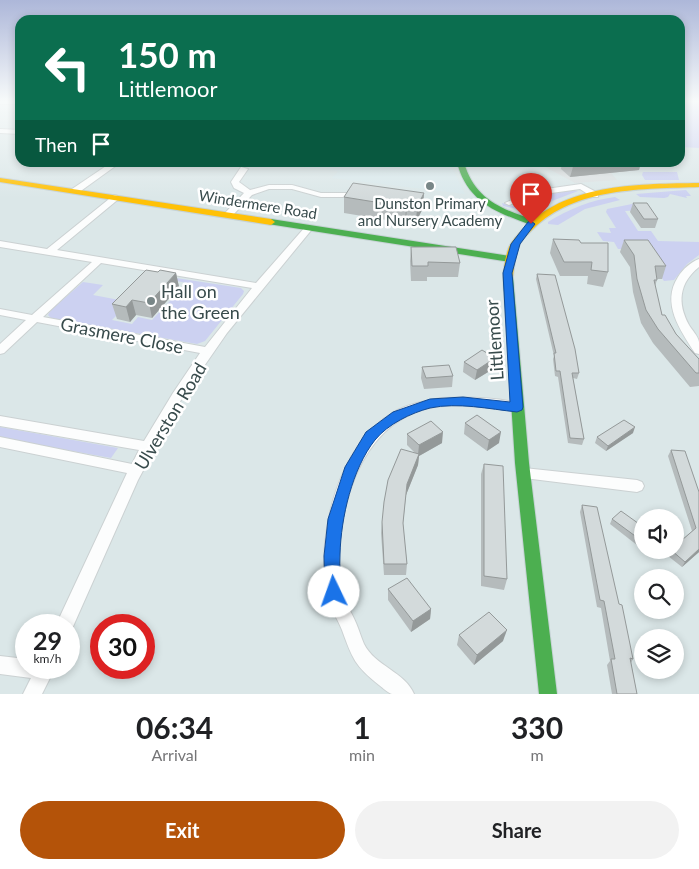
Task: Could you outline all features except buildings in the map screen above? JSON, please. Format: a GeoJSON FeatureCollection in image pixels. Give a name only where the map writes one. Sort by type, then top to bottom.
{"type":"FeatureCollection","features":[{"type":"Feature","properties":{"kind":"street"},"geometry":{"type":"LineString","coordinates":[[76,191],[111,167]]}},
{"type":"Feature","properties":{"kind":"street"},"geometry":{"type":"LineString","coordinates":[[462,167],[466,180],[482,201],[495,209],[533,222]]}},
{"type":"Feature","properties":{"kind":"street"},"geometry":{"type":"LineString","coordinates":[[232,171],[243,170],[234,182],[249,193]]}},
{"type":"Feature","properties":{"kind":"street","name":"Windermere Road"},"geometry":{"type":"LineString","coordinates":[[0,180],[510,259]]}},
{"type":"Feature","properties":{"kind":"street","name":"Littlemoor"},"geometry":{"type":"LineString","coordinates":[[548,694],[517,407],[508,288],[510,259],[517,241],[533,222],[543,214],[565,204],[596,195],[620,191],[699,185]]}},
{"type":"Feature","properties":{"kind":"street"},"geometry":{"type":"LineString","coordinates":[[228,215],[249,193],[281,186],[302,188],[321,195],[367,196]]}},
{"type":"Feature","properties":{"kind":"street"},"geometry":{"type":"LineString","coordinates":[[508,203],[535,194],[581,186],[596,195]]}},
{"type":"Feature","properties":{"kind":"street"},"geometry":{"type":"LineString","coordinates":[[49,252],[117,197]]}},
{"type":"Feature","properties":{"kind":"street","name":"Ulverston Road"},"geometry":{"type":"LineString","coordinates":[[70,614],[137,470],[177,396],[208,351],[258,286],[309,228]]}},
{"type":"Feature","properties":{"kind":"street"},"geometry":{"type":"LineString","coordinates":[[0,244],[258,286]]}},
{"type":"Feature","properties":{"kind":"street","name":"Grasmere Close"},"geometry":{"type":"LineString","coordinates":[[0,350],[99,260]]}},
{"type":"Feature","properties":{"kind":"street"},"geometry":{"type":"LineString","coordinates":[[699,262],[684,275],[674,292],[678,314],[699,350]]}},
{"type":"Feature","properties":{"kind":"street","name":"Grasmere Close"},"geometry":{"type":"LineString","coordinates":[[0,312],[208,351]]}},
{"type":"Feature","properties":{"kind":"street"},"geometry":{"type":"LineString","coordinates":[[405,694],[361,656],[334,592],[332,556],[335,519],[352,467],[371,436],[398,415],[406,412],[430,404],[463,402],[517,407]]}},
{"type":"Feature","properties":{"kind":"street"},"geometry":{"type":"LineString","coordinates":[[0,421],[149,447]]}},
{"type":"Feature","properties":{"kind":"street"},"geometry":{"type":"LineString","coordinates":[[0,442],[137,470]]}},
{"type":"Feature","properties":{"kind":"street"},"geometry":{"type":"LineString","coordinates":[[524,473],[637,486]]}},
{"type":"Feature","properties":{"kind":"street"},"geometry":{"type":"LineString","coordinates":[[0,665],[15,666]]}},
{"type":"Feature","properties":{"kind":"street"},"geometry":{"type":"LineString","coordinates":[[32,694],[40,679]]}},
{"type":"Feature","properties":{"kind":"shaded area"},"geometry":{"type":"Polygon","coordinates":[[[0,133],[15,133],[15,167],[685,167],[685,133],[699,133],[699,694],[0,694],[0,133]]]}},
{"type":"Feature","properties":{"kind":"shaded area"},"geometry":{"type":"Polygon","coordinates":[[[685,133],[699,133],[699,148],[685,147],[685,133]]]}},
{"type":"Feature","properties":{"kind":"shaded area","name":"Dunston Primary and Nursery Academy"},"geometry":{"type":"Polygon","coordinates":[[[300,167],[452,167],[465,194],[332,178],[338,171],[300,167]]]}},
{"type":"Feature","properties":{"kind":"shaded area"},"geometry":{"type":"Polygon","coordinates":[[[545,167],[606,167],[617,180],[575,183],[545,167]]]}},
{"type":"Feature","properties":{"kind":"shaded area"},"geometry":{"type":"Polygon","coordinates":[[[643,172],[677,172],[679,180],[645,180],[642,175],[643,172]]]}},
{"type":"Feature","properties":{"kind":"shaded area"},"geometry":{"type":"Polygon","coordinates":[[[686,190],[691,196],[686,196],[687,198],[670,194],[664,198],[640,197],[636,194],[686,190]]]}},
{"type":"Feature","properties":{"kind":"shaded area"},"geometry":{"type":"Polygon","coordinates":[[[578,191],[526,211],[503,206],[502,203],[516,207],[520,206],[518,202],[542,194],[578,191]]]}},
{"type":"Feature","properties":{"kind":"shaded area"},"geometry":{"type":"Polygon","coordinates":[[[615,197],[620,200],[585,209],[558,225],[548,224],[548,222],[556,217],[572,209],[597,200],[615,197]]]}},
{"type":"Feature","properties":{"kind":"shaded area"},"geometry":{"type":"Polygon","coordinates":[[[637,203],[642,210],[625,211],[638,231],[651,231],[658,241],[699,242],[699,255],[687,264],[674,280],[664,281],[641,249],[618,249],[614,242],[603,241],[597,232],[611,233],[609,228],[616,228],[606,212],[607,209],[637,203]]]}},
{"type":"Feature","properties":{"kind":"shaded area"},"geometry":{"type":"Polygon","coordinates":[[[163,276],[241,288],[244,291],[205,341],[197,344],[51,318],[48,315],[51,310],[83,282],[103,285],[93,295],[130,302],[112,320],[132,324],[138,317],[152,320],[187,283],[161,278],[163,276]]]}},
{"type":"Feature","properties":{"kind":"shaded area"},"geometry":{"type":"Polygon","coordinates":[[[0,427],[118,448],[111,458],[0,438],[0,427]]]}},
{"type":"Feature","properties":{"kind":"traffic: fast"},"geometry":{"type":"LineString","coordinates":[[462,167],[470,186],[487,202],[509,214],[533,222]]}},
{"type":"Feature","properties":{"kind":"traffic: fast"},"geometry":{"type":"LineString","coordinates":[[271,222],[510,259]]}},
{"type":"Feature","properties":{"kind":"traffic: fast"},"geometry":{"type":"LineString","coordinates":[[508,277],[522,463],[548,694]]}},
{"type":"Feature","properties":{"kind":"traffic: slow"},"geometry":{"type":"LineString","coordinates":[[0,180],[271,222]]}},
{"type":"Feature","properties":{"kind":"traffic: slow"},"geometry":{"type":"LineString","coordinates":[[508,277],[511,256],[517,241],[537,220],[557,208],[579,199],[627,189],[699,185]]}},
{"type":"Feature","properties":{"kind":"place","name":"Dunston Primary and Nursery Academy"},"geometry":{"type":"Point","coordinates":[430,186]}},
{"type":"Feature","properties":{"kind":"place","name":"Hall on the Green"},"geometry":{"type":"Point","coordinates":[151,301]}},
{"type":"Feature","properties":{"kind":"route"},"geometry":{"type":"LineString","coordinates":[[334,592],[332,556],[335,519],[352,467],[371,436],[398,415],[430,404],[463,402],[517,407],[508,273],[510,259],[516,244],[531,224]]}}]}
